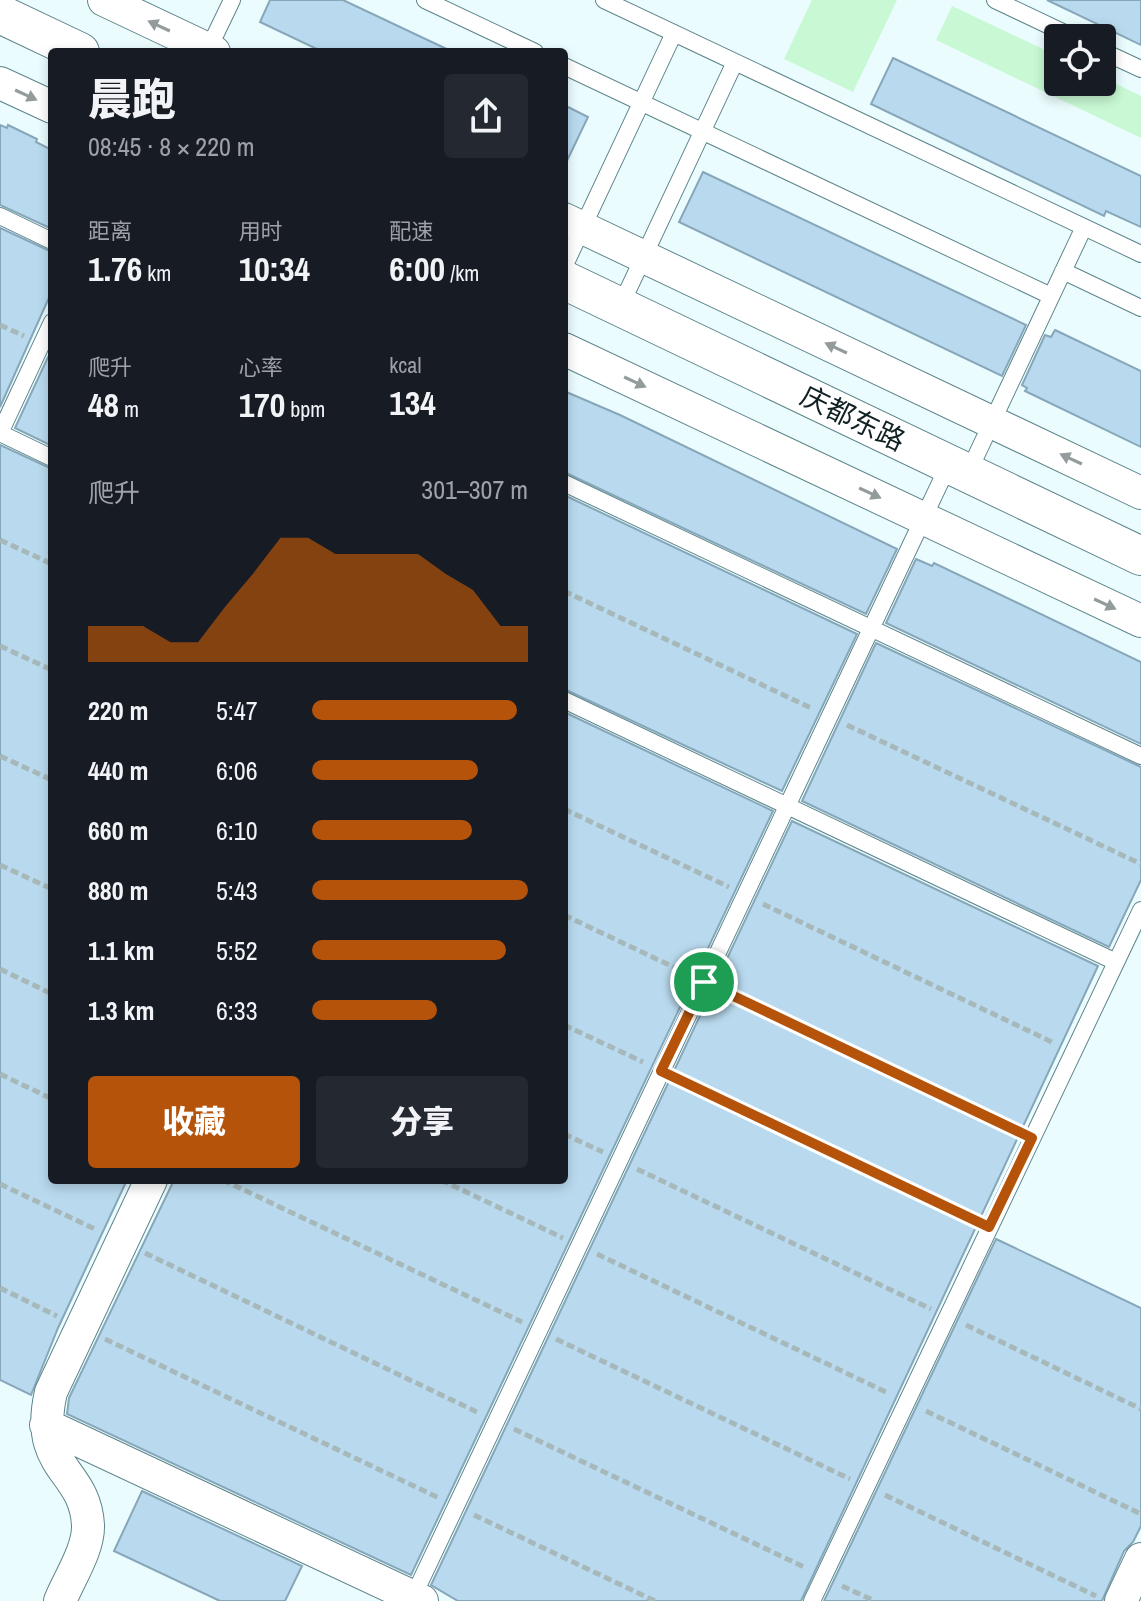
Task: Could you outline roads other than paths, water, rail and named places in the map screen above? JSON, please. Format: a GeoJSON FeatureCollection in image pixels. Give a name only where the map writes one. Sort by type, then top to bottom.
{"type":"FeatureCollection","features":[{"type":"Feature","properties":{"kind":"street"},"geometry":{"type":"LineString","coordinates":[[104,0],[204,48]]}},
{"type":"Feature","properties":{"kind":"street"},"geometry":{"type":"LineString","coordinates":[[0,14],[72,48]]}},
{"type":"Feature","properties":{"kind":"street"},"geometry":{"type":"LineString","coordinates":[[0,83],[48,105]]}},
{"type":"Feature","properties":{"kind":"street"},"geometry":{"type":"LineString","coordinates":[[573,223],[1141,493]]}},
{"type":"Feature","properties":{"kind":"street","name":"庆都东路"},"geometry":{"type":"LineString","coordinates":[[568,283],[1141,556]]}},
{"type":"Feature","properties":{"kind":"street"},"geometry":{"type":"LineString","coordinates":[[568,351],[1141,621]]}},
{"type":"Feature","properties":{"kind":"street"},"geometry":{"type":"LineString","coordinates":[[60,1601],[85,1543],[88,1527],[83,1503],[55,1461],[47,1440],[51,1392],[149,1184]]}},
{"type":"Feature","properties":{"kind":"street"},"geometry":{"type":"LineString","coordinates":[[46,1425],[417,1599]]}},
{"type":"Feature","properties":{"kind":"street"},"geometry":{"type":"LineString","coordinates":[[1121,1601],[1141,1559]]}},
{"type":"Feature","properties":{"kind":"lane"},"geometry":{"type":"LineString","coordinates":[[211,48],[232,0]]}},
{"type":"Feature","properties":{"kind":"lane"},"geometry":{"type":"LineString","coordinates":[[425,0],[527,48]]}},
{"type":"Feature","properties":{"kind":"lane"},"geometry":{"type":"LineString","coordinates":[[604,0],[1141,254]]}},
{"type":"Feature","properties":{"kind":"lane"},"geometry":{"type":"LineString","coordinates":[[995,0],[1046,24]]}},
{"type":"Feature","properties":{"kind":"lane"},"geometry":{"type":"LineString","coordinates":[[568,265],[573,223],[642,102],[674,33]]}},
{"type":"Feature","properties":{"kind":"lane"},"geometry":{"type":"LineString","coordinates":[[1116,57],[1141,69]]}},
{"type":"Feature","properties":{"kind":"lane"},"geometry":{"type":"LineString","coordinates":[[620,307],[735,62]]}},
{"type":"Feature","properties":{"kind":"lane"},"geometry":{"type":"LineString","coordinates":[[568,68],[1051,296]]}},
{"type":"Feature","properties":{"kind":"lane"},"geometry":{"type":"LineString","coordinates":[[0,216],[48,239]]}},
{"type":"Feature","properties":{"kind":"lane"},"geometry":{"type":"LineString","coordinates":[[417,1599],[455,1506],[923,518],[992,422],[1084,227]]}},
{"type":"Feature","properties":{"kind":"lane"},"geometry":{"type":"LineString","coordinates":[[1063,271],[1141,308]]}},
{"type":"Feature","properties":{"kind":"lane"},"geometry":{"type":"LineString","coordinates":[[48,331],[0,433],[48,456]]}},
{"type":"Feature","properties":{"kind":"lane"},"geometry":{"type":"LineString","coordinates":[[568,485],[1141,756]]}},
{"type":"Feature","properties":{"kind":"lane"},"geometry":{"type":"LineString","coordinates":[[568,702],[1116,962]]}},
{"type":"Feature","properties":{"kind":"lane"},"geometry":{"type":"LineString","coordinates":[[812,1601],[1141,910]]}}]}
